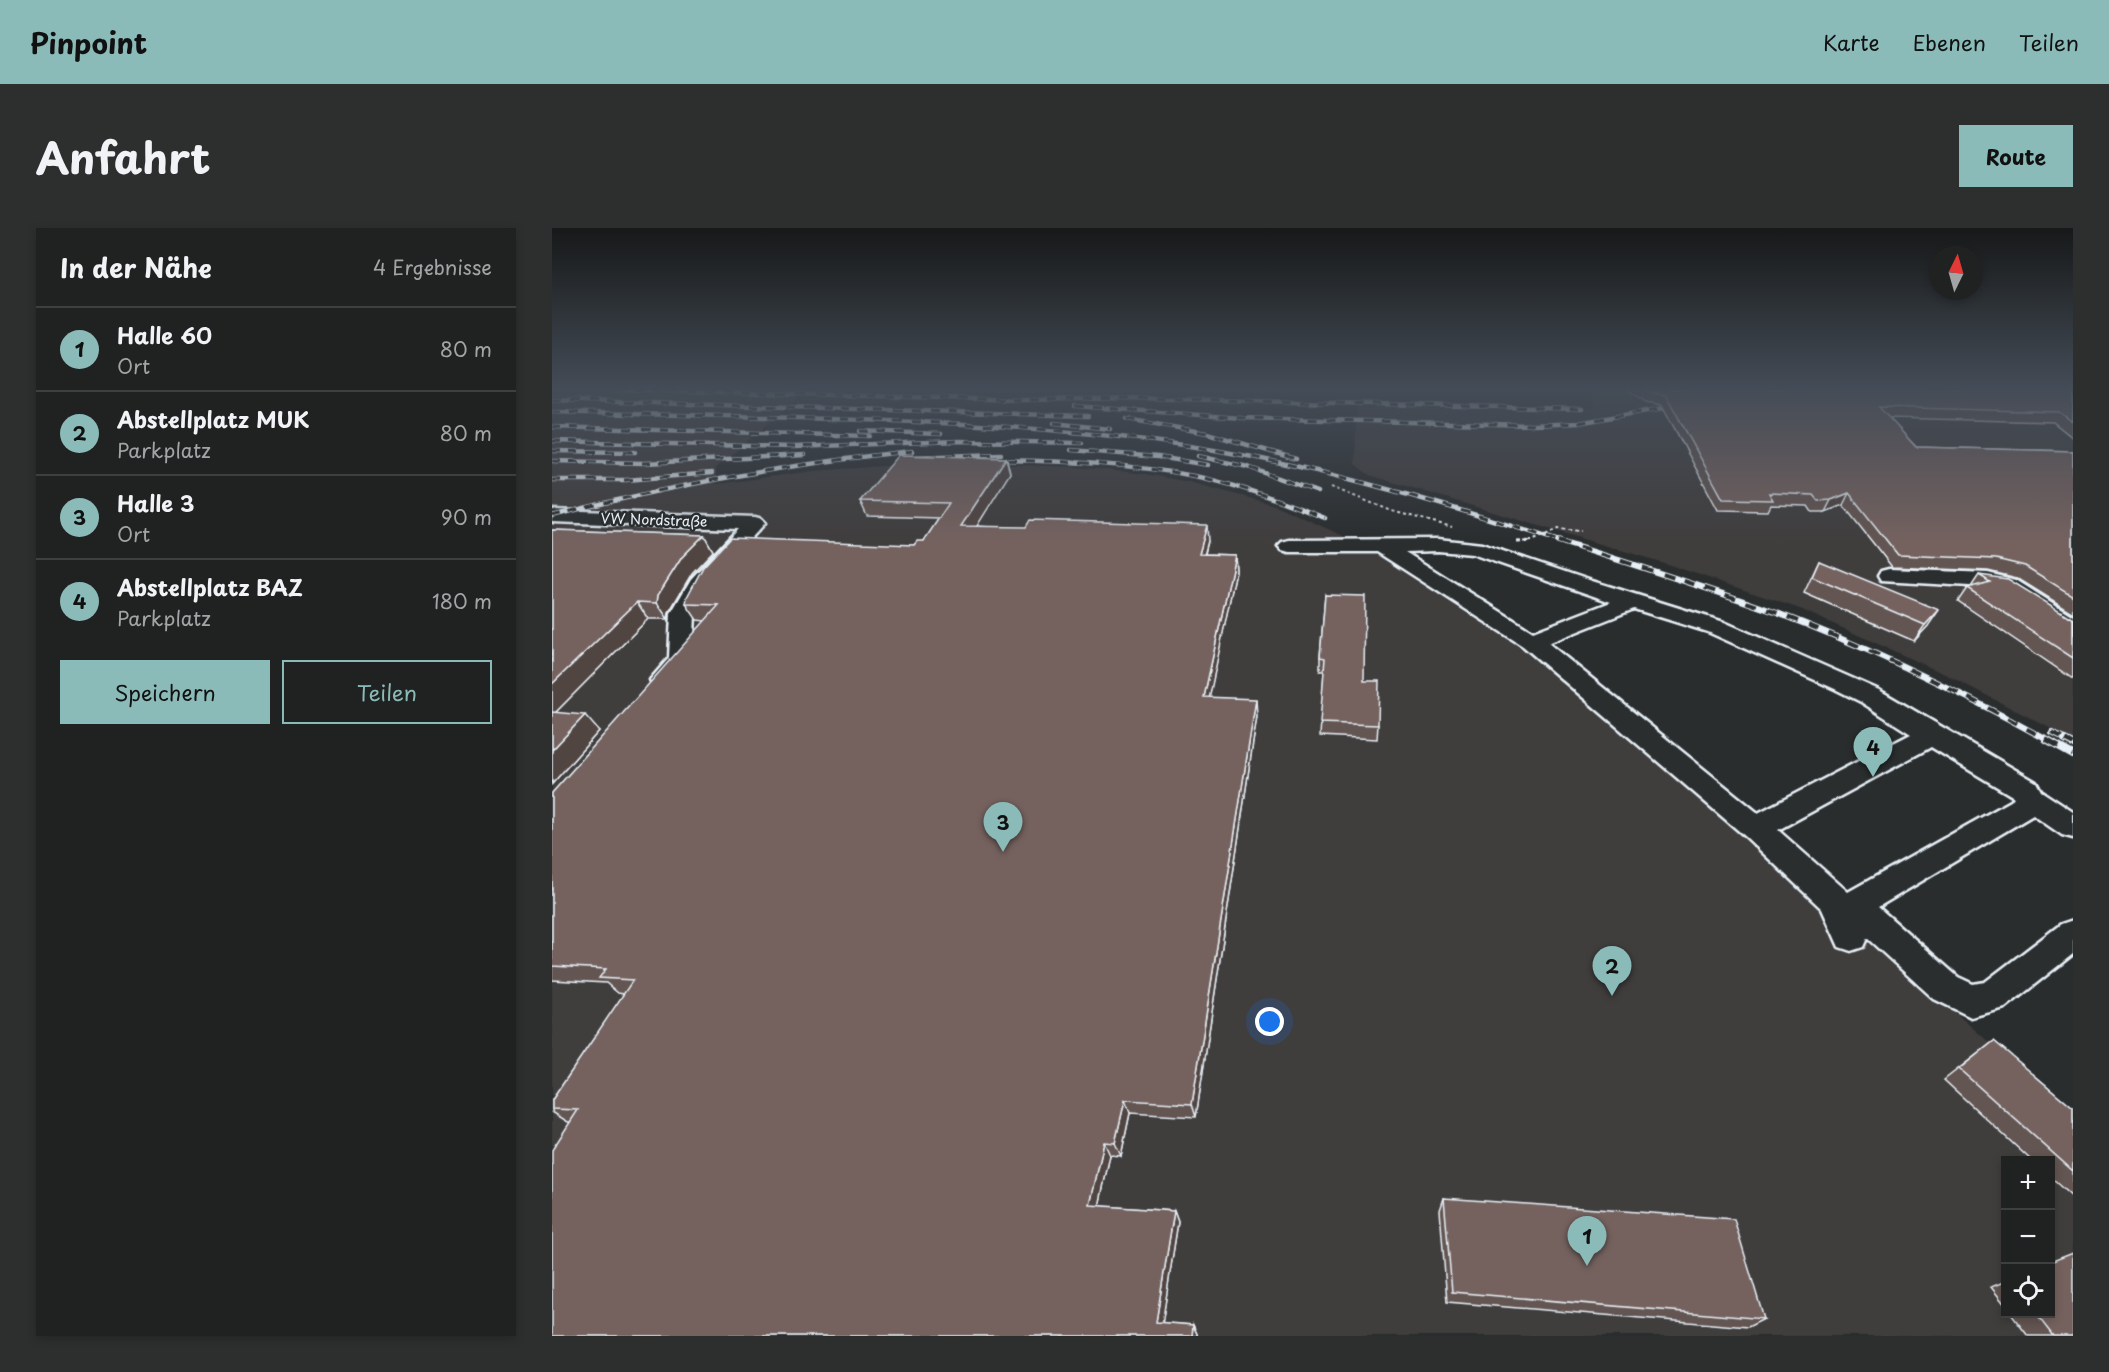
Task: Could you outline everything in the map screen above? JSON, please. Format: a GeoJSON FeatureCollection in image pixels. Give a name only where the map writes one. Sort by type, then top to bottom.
{"type":"FeatureCollection","features":[{"type":"Feature","properties":{"kind":"lane","name":"VW Nordstraße"},"geometry":{"type":"LineString","coordinates":[[552,516],[755,523],[702,579],[683,613],[681,660],[644,701]]}},
{"type":"Feature","properties":{"kind":"lane"},"geometry":{"type":"LineString","coordinates":[[1289,546],[1475,548],[1716,627],[1870,696],[2026,790],[2028,798],[2073,827]]}},
{"type":"Feature","properties":{"kind":"lane"},"geometry":{"type":"LineString","coordinates":[[1382,546],[1531,641],[1757,829],[1849,916],[1946,988],[1971,1001],[1993,997],[2073,934]]}},
{"type":"Feature","properties":{"kind":"lane"},"geometry":{"type":"LineString","coordinates":[[1889,576],[1988,580],[2008,585],[2073,626]]}},
{"type":"Feature","properties":{"kind":"lane"},"geometry":{"type":"LineString","coordinates":[[1531,641],[1633,601]]}},
{"type":"Feature","properties":{"kind":"lane"},"geometry":{"type":"LineString","coordinates":[[1757,829],[1932,735]]}},
{"type":"Feature","properties":{"kind":"lane"},"geometry":{"type":"LineString","coordinates":[[1849,916],[2021,809],[2028,798]]}},
{"type":"Feature","properties":{"kind":"path"},"geometry":{"type":"LineString","coordinates":[[1331,487],[1384,508],[1456,529]]}},
{"type":"Feature","properties":{"kind":"path"},"geometry":{"type":"LineString","coordinates":[[1511,542],[1532,541],[1558,529],[1581,531]]}},
{"type":"Feature","properties":{"kind":"shaded area"},"geometry":{"type":"Polygon","coordinates":[[[552,441],[748,441],[716,468],[716,484],[814,471],[938,462],[1077,467],[1145,474],[1189,482],[1275,505],[1350,539],[1440,591],[1516,643],[1793,870],[2073,1116],[2073,1336],[552,1336],[552,441]]]}},
{"type":"Feature","properties":{"kind":"shaded area"},"geometry":{"type":"Polygon","coordinates":[[[1356,441],[2073,441],[2073,740],[1947,675],[1800,609],[1664,563],[1369,475],[1355,464],[1356,441]]]}},
{"type":"Feature","properties":{"kind":"building"},"geometry":{"type":"Polygon","coordinates":[[[1691,441],[1910,441],[1916,447],[2073,451],[2073,596],[2025,566],[1996,559],[1898,555],[1849,493],[1831,500],[1818,501],[1813,495],[1769,493],[1773,500],[1723,499],[1691,441]]]}},
{"type":"Feature","properties":{"kind":"building"},"geometry":{"type":"Polygon","coordinates":[[[899,455],[1006,458],[961,526],[1026,527],[1030,520],[1207,525],[1199,554],[1235,555],[1204,697],[1256,699],[1192,1104],[1125,1100],[1115,1143],[1104,1142],[1090,1205],[1174,1211],[1156,1322],[1193,1325],[1192,1336],[552,1336],[552,1150],[578,1110],[552,1109],[552,1100],[633,980],[599,978],[606,969],[552,966],[552,793],[719,605],[686,604],[687,597],[703,567],[730,538],[914,545],[917,541],[924,541],[949,503],[860,501],[899,455]]]}},
{"type":"Feature","properties":{"kind":"building"},"geometry":{"type":"Polygon","coordinates":[[[552,530],[704,535],[682,557],[658,595],[657,603],[637,602],[552,684],[552,530]]]}},
{"type":"Feature","properties":{"kind":"building"},"geometry":{"type":"Polygon","coordinates":[[[1819,561],[1939,610],[1925,625],[1812,577],[1819,561]]]}},
{"type":"Feature","properties":{"kind":"building"},"geometry":{"type":"Polygon","coordinates":[[[1979,575],[2008,579],[2073,619],[2073,658],[1967,588],[1990,582],[1979,575]]]}},
{"type":"Feature","properties":{"kind":"building"},"geometry":{"type":"Polygon","coordinates":[[[1325,595],[1365,596],[1364,681],[1379,681],[1378,725],[1320,723],[1325,658],[1320,657],[1325,595]]]}},
{"type":"Feature","properties":{"kind":"building"},"geometry":{"type":"Polygon","coordinates":[[[552,712],[585,715],[552,750],[552,712]]]}},
{"type":"Feature","properties":{"kind":"building"},"geometry":{"type":"Polygon","coordinates":[[[1994,1041],[2073,1108],[2073,1171],[1959,1069],[1994,1041]]]}},
{"type":"Feature","properties":{"kind":"building"},"geometry":{"type":"Polygon","coordinates":[[[1444,1198],[1734,1219],[1764,1319],[1452,1292],[1444,1198]]]}},
{"type":"Feature","properties":{"kind":"building"},"geometry":{"type":"Polygon","coordinates":[[[2073,1253],[2073,1336],[2053,1336],[2039,1318],[2055,1318],[2055,1260],[2073,1253]]]}},
{"type":"Feature","properties":{"kind":"railway"},"geometry":{"type":"LineString","coordinates":[[552,441],[793,447],[959,441],[1082,443]]}},
{"type":"Feature","properties":{"kind":"railway"},"geometry":{"type":"LineString","coordinates":[[1149,441],[1263,459],[1350,479],[1562,542]]}},
{"type":"Feature","properties":{"kind":"railway"},"geometry":{"type":"LineString","coordinates":[[1233,441],[1296,459]]}},
{"type":"Feature","properties":{"kind":"railway"},"geometry":{"type":"LineString","coordinates":[[1071,450],[1158,457],[1208,465]]}},
{"type":"Feature","properties":{"kind":"railway"},"geometry":{"type":"LineString","coordinates":[[552,451],[635,452]]}},
{"type":"Feature","properties":{"kind":"railway"},"geometry":{"type":"LineString","coordinates":[[552,516],[731,477],[821,462],[912,451]]}},
{"type":"Feature","properties":{"kind":"railway"},"geometry":{"type":"LineString","coordinates":[[911,457],[1001,454]]}},
{"type":"Feature","properties":{"kind":"railway"},"geometry":{"type":"LineString","coordinates":[[552,461],[645,463],[805,455]]}},
{"type":"Feature","properties":{"kind":"railway"},"geometry":{"type":"LineString","coordinates":[[1198,456],[1248,467],[1318,492]]}},
{"type":"Feature","properties":{"kind":"railway"},"geometry":{"type":"LineString","coordinates":[[990,460],[1095,464],[1173,472],[1247,490],[1325,518]]}},
{"type":"Feature","properties":{"kind":"railway"},"geometry":{"type":"LineString","coordinates":[[552,480],[626,480],[712,473]]}},
{"type":"Feature","properties":{"kind":"railway"},"geometry":{"type":"LineString","coordinates":[[1558,541],[1716,592],[1805,624],[1912,670],[2049,741]]}},
{"type":"Feature","properties":{"kind":"railway"},"geometry":{"type":"LineString","coordinates":[[2052,733],[2068,741]]}},
{"type":"Feature","properties":{"kind":"railway"},"geometry":{"type":"LineString","coordinates":[[2046,740],[2073,755]]}},
{"type":"Feature","properties":{"kind":"railway"},"geometry":{"type":"LineString","coordinates":[[2065,740],[2073,744]]}},
{"type":"Feature","properties":{"kind":"place","name":"Abstellplatz BAZ"},"geometry":{"type":"Point","coordinates":[1873,777]}},
{"type":"Feature","properties":{"kind":"place","name":"Halle 3"},"geometry":{"type":"Point","coordinates":[1003,852]}},
{"type":"Feature","properties":{"kind":"place","name":"Abstellplatz MUK"},"geometry":{"type":"Point","coordinates":[1612,996]}},
{"type":"Feature","properties":{"kind":"place","name":"Halle 60"},"geometry":{"type":"Point","coordinates":[1587,1266]}}]}
